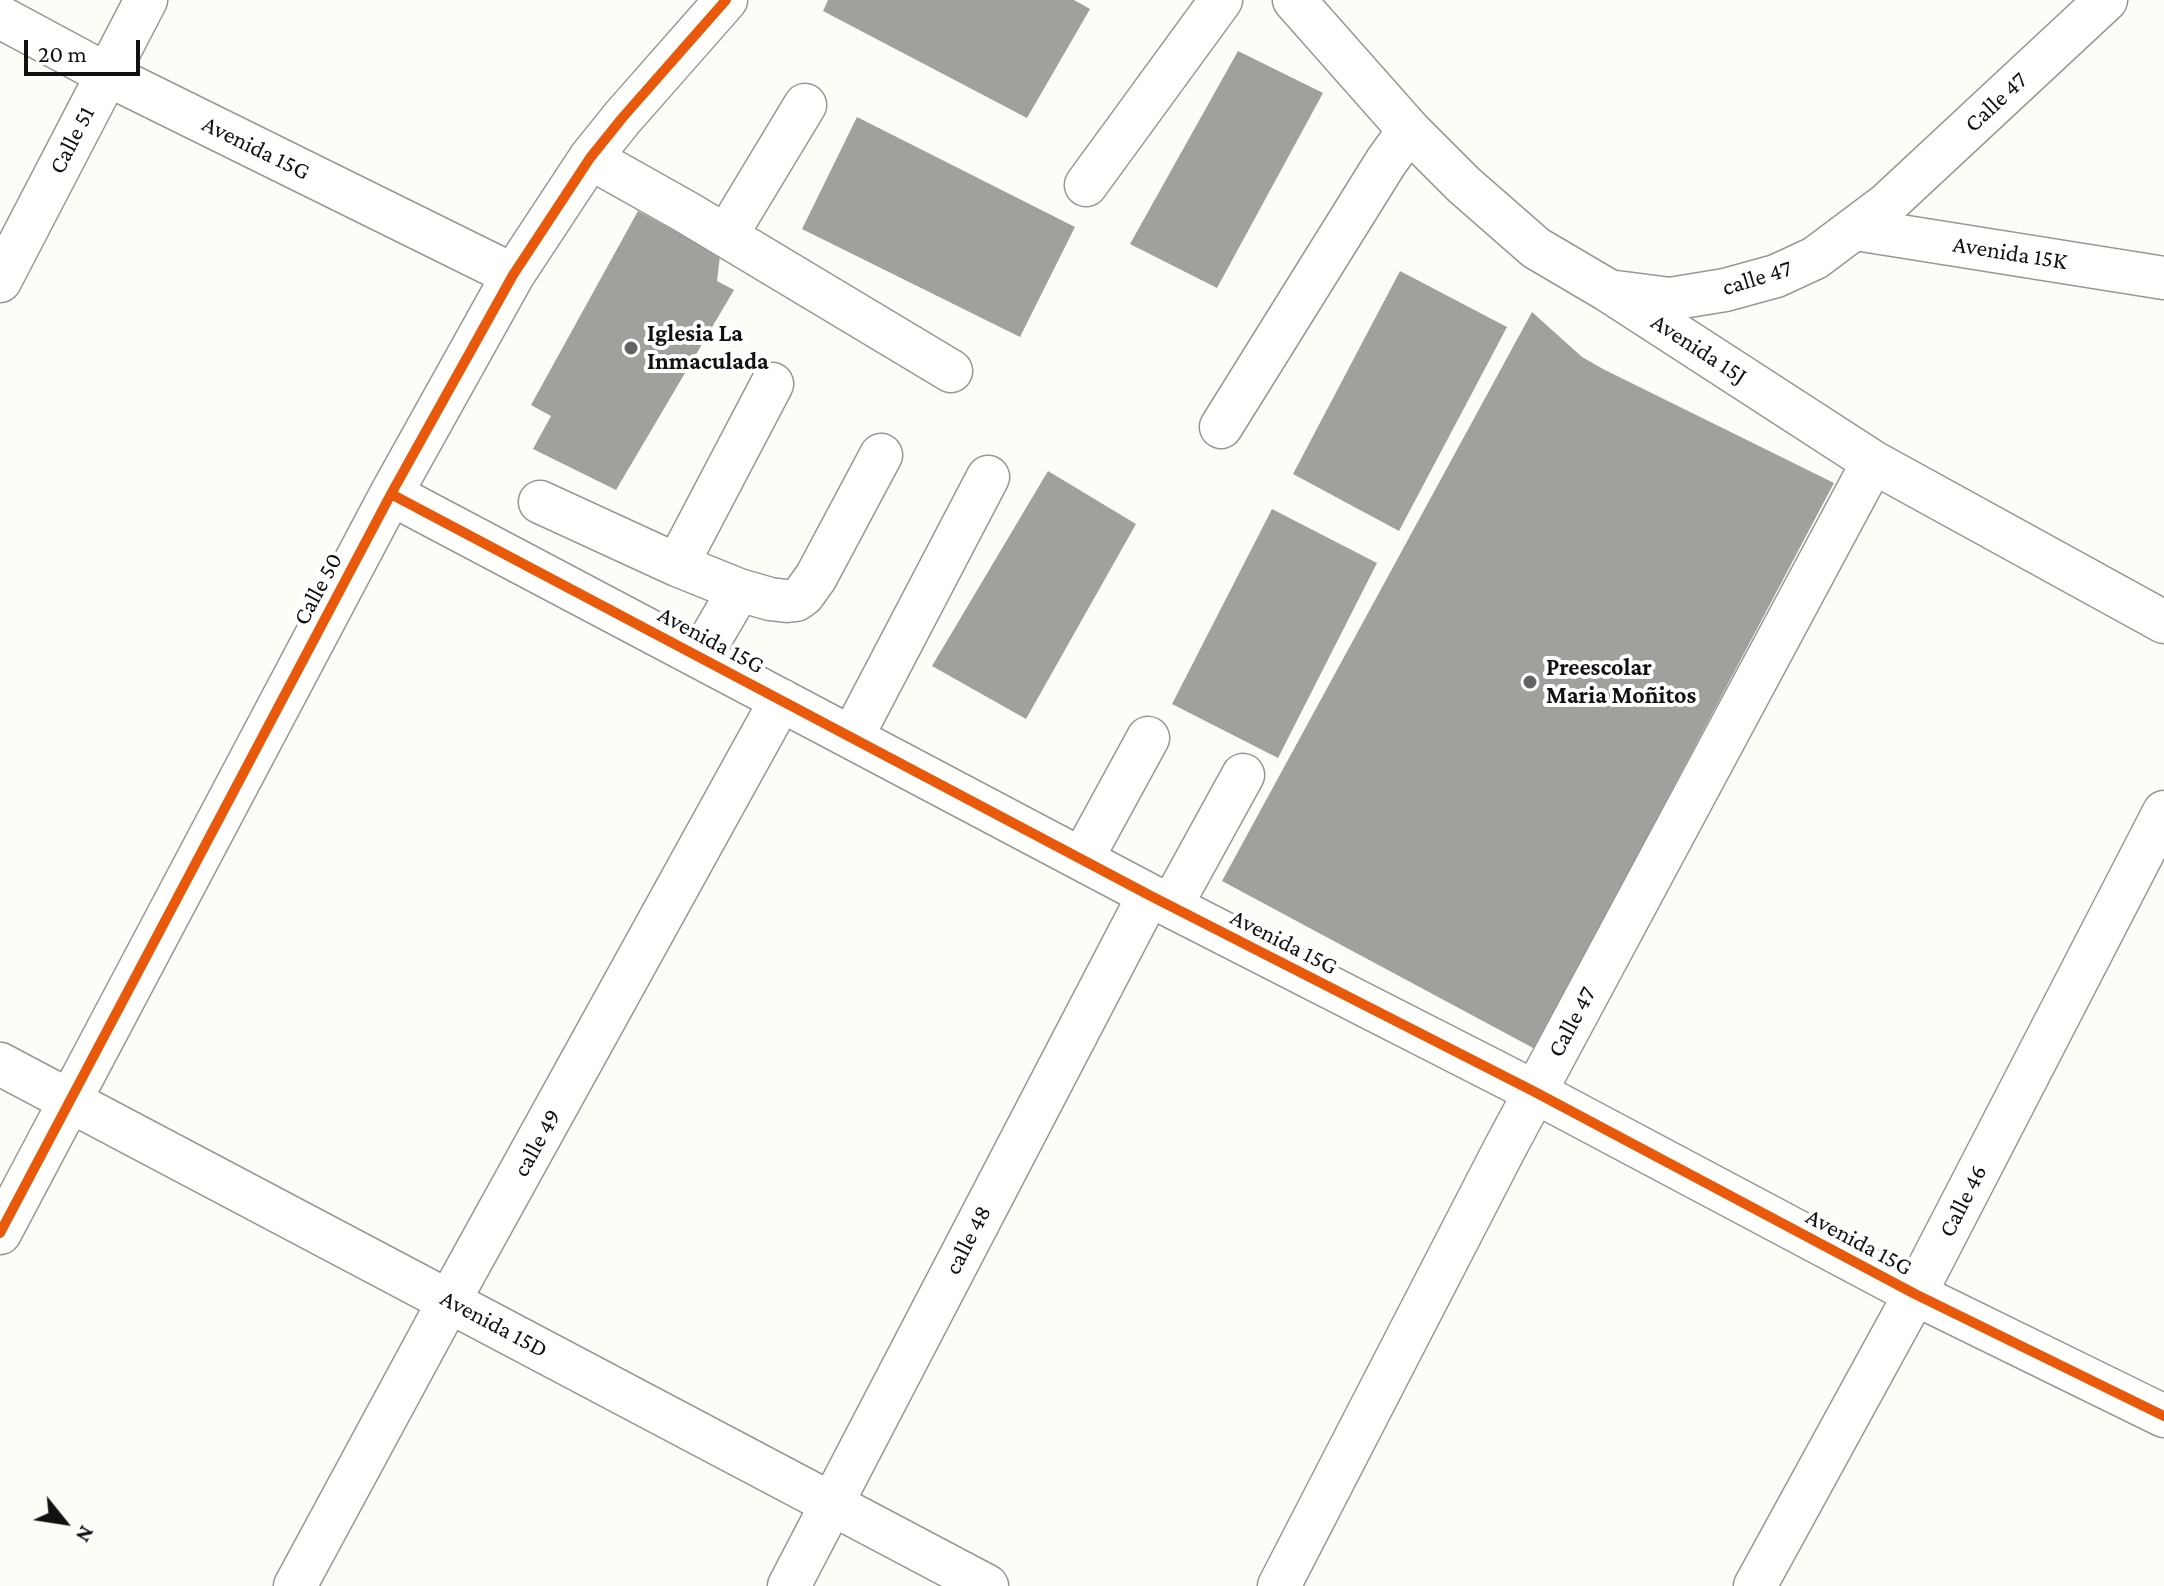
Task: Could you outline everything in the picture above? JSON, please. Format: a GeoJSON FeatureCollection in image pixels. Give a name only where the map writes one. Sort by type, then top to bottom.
{"type":"FeatureCollection","features":[{"type":"Feature","properties":{"kind":"street","name":"Calle 51"},"geometry":{"type":"LineString","coordinates":[[0,281],[146,0]]}},
{"type":"Feature","properties":{"kind":"street","name":"Calle 50"},"geometry":{"type":"LineString","coordinates":[[0,1233],[391,494],[513,275],[590,158],[726,0]]}},
{"type":"Feature","properties":{"kind":"street"},"geometry":{"type":"LineString","coordinates":[[1086,185],[1221,0]]}},
{"type":"Feature","properties":{"kind":"street","name":"Avenida 15J"},"geometry":{"type":"LineString","coordinates":[[1294,0],[1409,130],[1464,185],[1536,248],[1609,291],[1873,462],[2164,622]]}},
{"type":"Feature","properties":{"kind":"street","name":"Calle 47"},"geometry":{"type":"LineString","coordinates":[[1871,216],[2106,0]]}},
{"type":"Feature","properties":{"kind":"street","name":"Avenida 15G"},"geometry":{"type":"LineString","coordinates":[[0,17],[106,74],[513,275]]}},
{"type":"Feature","properties":{"kind":"street"},"geometry":{"type":"LineString","coordinates":[[726,236],[805,105]]}},
{"type":"Feature","properties":{"kind":"street"},"geometry":{"type":"LineString","coordinates":[[1221,427],[1409,130]]}},
{"type":"Feature","properties":{"kind":"street"},"geometry":{"type":"LineString","coordinates":[[590,158],[951,371]]}},
{"type":"Feature","properties":{"kind":"street","name":"Avenida 15K"},"geometry":{"type":"LineString","coordinates":[[1871,216],[2164,253]]}},
{"type":"Feature","properties":{"kind":"street","name":"Avenida 15K"},"geometry":{"type":"LineString","coordinates":[[1871,216],[2164,278]]}},
{"type":"Feature","properties":{"kind":"street","name":"calle 47"},"geometry":{"type":"LineString","coordinates":[[1609,291],[1670,299],[1725,290],[1776,276],[1815,258],[1871,216]]}},
{"type":"Feature","properties":{"kind":"street"},"geometry":{"type":"LineString","coordinates":[[677,565],[772,384]]}},
{"type":"Feature","properties":{"kind":"street"},"geometry":{"type":"LineString","coordinates":[[540,502],[739,590],[770,599],[796,600],[816,577],[881,455]]}},
{"type":"Feature","properties":{"kind":"street","name":"Calle 47"},"geometry":{"type":"LineString","coordinates":[[1279,1586],[1535,1092],[1873,462]]}},
{"type":"Feature","properties":{"kind":"street"},"geometry":{"type":"LineString","coordinates":[[852,737],[988,477]]}},
{"type":"Feature","properties":{"kind":"street","name":"Avenida 15G"},"geometry":{"type":"LineString","coordinates":[[391,494],[1160,901],[1535,1092],[1915,1294],[2164,1416]]}},
{"type":"Feature","properties":{"kind":"street"},"geometry":{"type":"LineString","coordinates":[[700,657],[739,590]]}},
{"type":"Feature","properties":{"kind":"street","name":"calle 49"},"geometry":{"type":"LineString","coordinates":[[295,1586],[781,700]]}},
{"type":"Feature","properties":{"kind":"street"},"geometry":{"type":"LineString","coordinates":[[1082,859],[1148,738]]}},
{"type":"Feature","properties":{"kind":"street","name":"calle 48"},"geometry":{"type":"LineString","coordinates":[[789,1586],[1160,901],[1243,775]]}},
{"type":"Feature","properties":{"kind":"street","name":"Calle 46"},"geometry":{"type":"LineString","coordinates":[[1755,1586],[1915,1294],[2164,812]]}},
{"type":"Feature","properties":{"kind":"street","name":"Avenida 15D"},"geometry":{"type":"LineString","coordinates":[[0,1064],[987,1586]]}},
{"type":"Feature","properties":{"kind":"building"},"geometry":{"type":"Polygon","coordinates":[[[828,0],[1074,0],[1090,9],[1027,118],[823,11],[828,0]]]}},
{"type":"Feature","properties":{"kind":"building"},"geometry":{"type":"Polygon","coordinates":[[[1238,51],[1323,93],[1217,288],[1130,244],[1238,51]]]}},
{"type":"Feature","properties":{"kind":"building"},"geometry":{"type":"Polygon","coordinates":[[[857,117],[1075,227],[1020,337],[802,229],[857,117]]]}},
{"type":"Feature","properties":{"kind":"building","name":"Iglesia La Inmaculada"},"geometry":{"type":"Polygon","coordinates":[[[638,211],[720,256],[717,281],[734,290],[616,490],[533,449],[551,416],[531,405],[638,211]]]}},
{"type":"Feature","properties":{"kind":"building"},"geometry":{"type":"Polygon","coordinates":[[[1400,271],[1507,327],[1399,531],[1293,474],[1400,271]]]}},
{"type":"Feature","properties":{"kind":"building","name":"Preescolar Maria Moñitos"},"geometry":{"type":"Polygon","coordinates":[[[1532,312],[1582,357],[1603,369],[1834,483],[1535,1049],[1222,881],[1532,312]]]}},
{"type":"Feature","properties":{"kind":"building"},"geometry":{"type":"Polygon","coordinates":[[[1048,471],[1136,524],[1026,719],[932,666],[1048,471]]]}},
{"type":"Feature","properties":{"kind":"building"},"geometry":{"type":"Polygon","coordinates":[[[1272,509],[1377,563],[1278,758],[1172,704],[1272,509]]]}},
{"type":"Feature","properties":{"kind":"cycle path"},"geometry":{"type":"LineString","coordinates":[[0,1233],[391,494],[513,275],[590,158],[726,0]]}},
{"type":"Feature","properties":{"kind":"cycle path"},"geometry":{"type":"LineString","coordinates":[[391,494],[1149,895],[1535,1092],[1915,1294],[2164,1416]]}},
{"type":"Feature","properties":{"kind":"place","name":"Iglesia La Inmaculada"},"geometry":{"type":"Point","coordinates":[631,348]}},
{"type":"Feature","properties":{"kind":"place","name":"Preescolar Maria Moñitos"},"geometry":{"type":"Point","coordinates":[1530,682]}}]}
